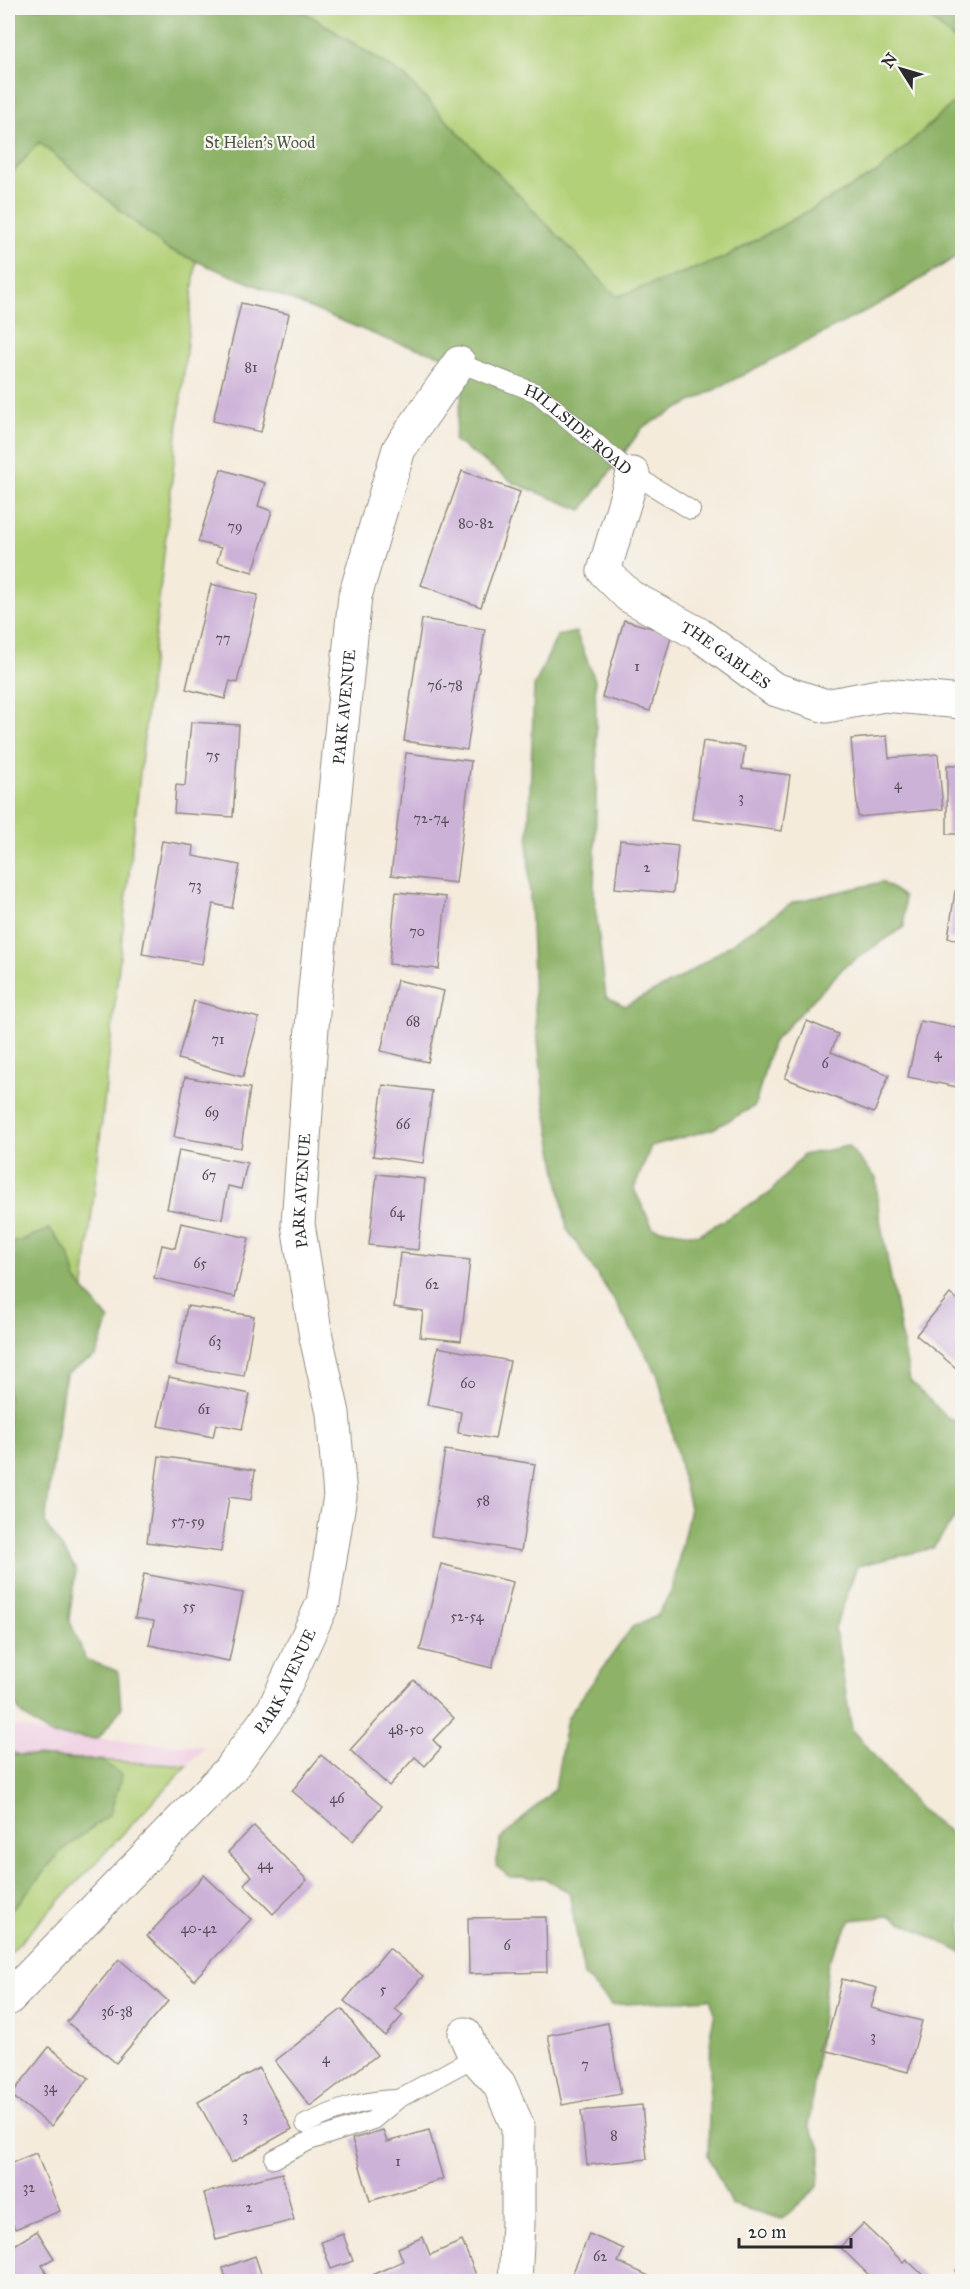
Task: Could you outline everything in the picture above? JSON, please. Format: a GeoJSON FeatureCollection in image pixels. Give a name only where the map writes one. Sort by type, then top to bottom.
{"type":"FeatureCollection","features":[{"type":"Feature","properties":{"kind":"street","name":"PARK AVENUE"},"geometry":{"type":"LineString","coordinates":[[8,1999],[229,1771],[274,1709],[323,1603],[340,1496],[333,1413],[316,1337],[298,1224],[314,999],[355,596],[399,449],[459,363]]}},
{"type":"Feature","properties":{"kind":"street","name":"THE GABLES"},"geometry":{"type":"LineString","coordinates":[[633,474],[604,571],[629,596],[697,633],[774,690],[826,706],[884,695],[963,702]]}},
{"type":"Feature","properties":{"kind":"street"},"geometry":{"type":"LineString","coordinates":[[470,2045],[499,2084],[518,2127],[518,2223],[514,2282]]}},
{"type":"Feature","properties":{"kind":"lane","name":"HILLSIDE ROAD"},"geometry":{"type":"LineString","coordinates":[[459,363],[537,393],[633,474],[691,510]]}},
{"type":"Feature","properties":{"kind":"lane"},"geometry":{"type":"LineString","coordinates":[[274,2159],[309,2141],[373,2120],[470,2045]]}},
{"type":"Feature","properties":{"kind":"lane"},"geometry":{"type":"LineString","coordinates":[[305,2124],[339,2109],[378,2100],[398,2099]]}},
{"type":"Feature","properties":{"kind":"shaded area"},"geometry":{"type":"Polygon","coordinates":[[[8,1724],[51,1735],[205,1747],[8,1955],[8,1724]]]}},
{"type":"Feature","properties":{"kind":"green space","name":"St Helen's Wood"},"geometry":{"type":"Polygon","coordinates":[[[8,8],[298,8],[403,75],[617,297],[724,258],[878,172],[962,95],[962,253],[892,297],[643,427],[582,510],[514,483],[454,440],[468,363],[388,340],[167,249],[39,142],[8,178],[8,8]]]}},
{"type":"Feature","properties":{"kind":"green space"},"geometry":{"type":"Polygon","coordinates":[[[298,8],[919,8],[962,47],[962,95],[878,172],[724,258],[616,297],[403,75],[298,8]]]}},
{"type":"Feature","properties":{"kind":"green space"},"geometry":{"type":"Polygon","coordinates":[[[919,8],[962,8],[962,47],[919,8]]]}},
{"type":"Feature","properties":{"kind":"green space"},"geometry":{"type":"Polygon","coordinates":[[[39,142],[167,249],[196,260],[82,1304],[8,1633],[8,178],[39,142]]]}},
{"type":"Feature","properties":{"kind":"green space"},"geometry":{"type":"Polygon","coordinates":[[[576,632],[595,680],[597,761],[594,896],[606,997],[625,1006],[682,977],[794,902],[882,882],[904,897],[904,927],[845,966],[772,1043],[755,1106],[713,1129],[651,1146],[634,1189],[653,1228],[698,1235],[769,1194],[803,1155],[848,1146],[876,1178],[879,1214],[910,1381],[950,1420],[962,1420],[962,1508],[933,1548],[857,1566],[835,1628],[852,1730],[921,1810],[962,1842],[962,1953],[890,1916],[851,1920],[828,1962],[809,2126],[821,2148],[818,2187],[782,2219],[731,2204],[708,2156],[711,2030],[715,2013],[710,1999],[612,2005],[584,1976],[569,1892],[544,1878],[510,1877],[496,1866],[501,1839],[555,1789],[567,1718],[632,1627],[657,1616],[672,1590],[690,1508],[658,1375],[612,1297],[567,1229],[544,1099],[534,1001],[528,850],[534,687],[557,636],[576,632]]]}},
{"type":"Feature","properties":{"kind":"green space"},"geometry":{"type":"Polygon","coordinates":[[[50,1229],[69,1254],[76,1280],[109,1320],[96,1356],[65,1374],[45,1523],[76,1569],[69,1619],[86,1660],[118,1671],[121,1709],[98,1739],[51,1735],[21,1714],[8,1690],[8,1245],[50,1229]]]}},
{"type":"Feature","properties":{"kind":"green space"},"geometry":{"type":"Polygon","coordinates":[[[8,1750],[19,1755],[187,1766],[8,1955],[8,1750]]]}},
{"type":"Feature","properties":{"kind":"green space"},"geometry":{"type":"Polygon","coordinates":[[[8,1756],[102,1761],[122,1775],[110,1814],[59,1853],[17,1905],[8,1912],[8,1756]]]}},
{"type":"Feature","properties":{"kind":"building"},"geometry":{"type":"Polygon","coordinates":[[[241,303],[289,314],[261,432],[213,421],[241,303]]]}},
{"type":"Feature","properties":{"kind":"building"},"geometry":{"type":"Polygon","coordinates":[[[221,469],[265,483],[258,506],[272,511],[253,572],[217,562],[221,548],[198,542],[221,469]]]}},
{"type":"Feature","properties":{"kind":"building"},"geometry":{"type":"Polygon","coordinates":[[[462,471],[520,492],[481,607],[421,585],[462,471]]]}},
{"type":"Feature","properties":{"kind":"building"},"geometry":{"type":"Polygon","coordinates":[[[211,584],[258,595],[237,683],[230,681],[225,699],[186,689],[211,584]]]}},
{"type":"Feature","properties":{"kind":"building"},"geometry":{"type":"Polygon","coordinates":[[[422,619],[485,629],[467,750],[404,741],[422,619]]]}},
{"type":"Feature","properties":{"kind":"building"},"geometry":{"type":"Polygon","coordinates":[[[624,620],[672,634],[650,711],[602,697],[624,620]]]}},
{"type":"Feature","properties":{"kind":"building"},"geometry":{"type":"Polygon","coordinates":[[[191,722],[239,725],[233,817],[174,813],[176,785],[185,786],[191,722]]]}},
{"type":"Feature","properties":{"kind":"building"},"geometry":{"type":"Polygon","coordinates":[[[887,736],[889,758],[938,754],[943,809],[858,817],[851,739],[887,736]]]}},
{"type":"Feature","properties":{"kind":"building"},"geometry":{"type":"Polygon","coordinates":[[[703,741],[745,747],[742,769],[790,775],[782,831],[692,819],[703,741]]]}},
{"type":"Feature","properties":{"kind":"building"},"geometry":{"type":"Polygon","coordinates":[[[406,753],[471,761],[456,883],[391,875],[406,753]]]}},
{"type":"Feature","properties":{"kind":"building"},"geometry":{"type":"Polygon","coordinates":[[[947,765],[962,765],[962,834],[947,834],[947,765]]]}},
{"type":"Feature","properties":{"kind":"building"},"geometry":{"type":"Polygon","coordinates":[[[620,840],[678,846],[673,893],[615,888],[620,840]]]}},
{"type":"Feature","properties":{"kind":"building"},"geometry":{"type":"Polygon","coordinates":[[[162,841],[194,846],[193,856],[240,865],[232,908],[213,904],[202,964],[142,954],[162,841]]]}},
{"type":"Feature","properties":{"kind":"building"},"geometry":{"type":"Polygon","coordinates":[[[955,891],[962,892],[962,940],[948,938],[955,891]]]}},
{"type":"Feature","properties":{"kind":"building"},"geometry":{"type":"Polygon","coordinates":[[[396,892],[446,897],[439,969],[389,964],[396,892]]]}},
{"type":"Feature","properties":{"kind":"building"},"geometry":{"type":"Polygon","coordinates":[[[397,980],[444,991],[428,1062],[381,1051],[397,980]]]}},
{"type":"Feature","properties":{"kind":"building"},"geometry":{"type":"Polygon","coordinates":[[[194,1001],[259,1018],[243,1077],[178,1059],[194,1001]]]}},
{"type":"Feature","properties":{"kind":"building"},"geometry":{"type":"Polygon","coordinates":[[[807,1021],[838,1034],[831,1052],[889,1075],[874,1113],[785,1078],[807,1021]]]}},
{"type":"Feature","properties":{"kind":"building"},"geometry":{"type":"Polygon","coordinates":[[[920,1021],[962,1029],[962,1088],[908,1077],[920,1021]]]}},
{"type":"Feature","properties":{"kind":"building"},"geometry":{"type":"Polygon","coordinates":[[[185,1077],[250,1088],[241,1148],[174,1137],[185,1077]]]}},
{"type":"Feature","properties":{"kind":"building"},"geometry":{"type":"Polygon","coordinates":[[[383,1085],[432,1091],[423,1163],[373,1156],[383,1085]]]}},
{"type":"Feature","properties":{"kind":"building"},"geometry":{"type":"Polygon","coordinates":[[[179,1150],[247,1163],[241,1189],[228,1186],[222,1219],[167,1209],[179,1150]]]}},
{"type":"Feature","properties":{"kind":"building"},"geometry":{"type":"Polygon","coordinates":[[[377,1174],[425,1179],[418,1250],[369,1245],[377,1174]]]}},
{"type":"Feature","properties":{"kind":"building"},"geometry":{"type":"Polygon","coordinates":[[[181,1223],[249,1238],[235,1297],[154,1278],[162,1245],[175,1248],[181,1223]]]}},
{"type":"Feature","properties":{"kind":"building"},"geometry":{"type":"Polygon","coordinates":[[[400,1253],[470,1260],[461,1341],[420,1337],[423,1311],[394,1307],[400,1253]]]}},
{"type":"Feature","properties":{"kind":"building"},"geometry":{"type":"Polygon","coordinates":[[[950,1294],[962,1304],[961,1372],[916,1335],[950,1294]]]}},
{"type":"Feature","properties":{"kind":"building"},"geometry":{"type":"Polygon","coordinates":[[[187,1306],[254,1316],[244,1376],[176,1365],[187,1306]]]}},
{"type":"Feature","properties":{"kind":"building"},"geometry":{"type":"Polygon","coordinates":[[[438,1347],[510,1361],[495,1439],[458,1433],[461,1412],[427,1405],[438,1347]]]}},
{"type":"Feature","properties":{"kind":"building"},"geometry":{"type":"Polygon","coordinates":[[[169,1377],[250,1394],[242,1429],[216,1424],[213,1437],[158,1426],[169,1377]]]}},
{"type":"Feature","properties":{"kind":"building"},"geometry":{"type":"Polygon","coordinates":[[[445,1450],[535,1464],[521,1551],[431,1536],[445,1450]]]}},
{"type":"Feature","properties":{"kind":"building"},"geometry":{"type":"Polygon","coordinates":[[[159,1456],[255,1470],[251,1500],[229,1497],[221,1552],[147,1542],[159,1456]]]}},
{"type":"Feature","properties":{"kind":"building"},"geometry":{"type":"Polygon","coordinates":[[[441,1564],[513,1582],[492,1668],[420,1650],[441,1564]]]}},
{"type":"Feature","properties":{"kind":"building"},"geometry":{"type":"Polygon","coordinates":[[[144,1574],[243,1593],[229,1661],[149,1645],[154,1621],[135,1618],[144,1574]]]}},
{"type":"Feature","properties":{"kind":"building"},"geometry":{"type":"Polygon","coordinates":[[[414,1680],[454,1718],[433,1740],[441,1748],[425,1766],[415,1757],[389,1786],[350,1750],[414,1680]]]}},
{"type":"Feature","properties":{"kind":"building"},"geometry":{"type":"Polygon","coordinates":[[[321,1755],[382,1806],[353,1841],[292,1791],[321,1755]]]}},
{"type":"Feature","properties":{"kind":"building"},"geometry":{"type":"Polygon","coordinates":[[[254,1826],[307,1880],[273,1914],[244,1884],[252,1876],[228,1852],[254,1826]]]}},
{"type":"Feature","properties":{"kind":"building"},"geometry":{"type":"Polygon","coordinates":[[[204,1875],[251,1919],[194,1980],[147,1936],[204,1875]]]}},
{"type":"Feature","properties":{"kind":"building"},"geometry":{"type":"Polygon","coordinates":[[[546,1917],[547,1972],[469,1974],[468,1918],[546,1917]]]}},
{"type":"Feature","properties":{"kind":"building"},"geometry":{"type":"Polygon","coordinates":[[[389,1948],[423,1976],[395,2009],[403,2015],[385,2036],[344,2001],[389,1948]]]}},
{"type":"Feature","properties":{"kind":"building"},"geometry":{"type":"Polygon","coordinates":[[[119,1959],[168,2001],[116,2063],[67,2022],[119,1959]]]}},
{"type":"Feature","properties":{"kind":"building"},"geometry":{"type":"Polygon","coordinates":[[[842,1979],[877,1988],[871,2008],[922,2021],[908,2072],[824,2050],[842,1979]]]}},
{"type":"Feature","properties":{"kind":"building"},"geometry":{"type":"Polygon","coordinates":[[[342,2009],[377,2055],[310,2106],[275,2061],[342,2009]]]}},
{"type":"Feature","properties":{"kind":"building"},"geometry":{"type":"Polygon","coordinates":[[[608,2023],[621,2094],[562,2105],[548,2035],[608,2023]]]}},
{"type":"Feature","properties":{"kind":"building"},"geometry":{"type":"Polygon","coordinates":[[[49,2047],[89,2078],[51,2126],[11,2095],[49,2047]]]}},
{"type":"Feature","properties":{"kind":"building"},"geometry":{"type":"Polygon","coordinates":[[[259,2068],[292,2129],[231,2163],[198,2102],[259,2068]]]}},
{"type":"Feature","properties":{"kind":"building"},"geometry":{"type":"Polygon","coordinates":[[[642,2105],[647,2159],[587,2165],[581,2111],[642,2105]]]}},
{"type":"Feature","properties":{"kind":"building"},"geometry":{"type":"Polygon","coordinates":[[[383,2130],[387,2142],[429,2130],[443,2179],[370,2201],[352,2139],[383,2130]]]}},
{"type":"Feature","properties":{"kind":"building"},"geometry":{"type":"Polygon","coordinates":[[[36,2153],[60,2211],[15,2229],[8,2210],[8,2164],[36,2153]]]}},
{"type":"Feature","properties":{"kind":"building"},"geometry":{"type":"Polygon","coordinates":[[[282,2173],[294,2220],[216,2240],[204,2193],[282,2173]]]}},
{"type":"Feature","properties":{"kind":"building"},"geometry":{"type":"Polygon","coordinates":[[[863,2224],[903,2262],[906,2259],[930,2282],[871,2282],[873,2279],[840,2247],[863,2224]]]}},
{"type":"Feature","properties":{"kind":"building"},"geometry":{"type":"Polygon","coordinates":[[[37,2231],[54,2258],[42,2265],[52,2282],[8,2282],[8,2249],[37,2231]]]}},
{"type":"Feature","properties":{"kind":"building"},"geometry":{"type":"Polygon","coordinates":[[[343,2234],[353,2261],[331,2269],[321,2242],[343,2234]]]}},
{"type":"Feature","properties":{"kind":"building"},"geometry":{"type":"Polygon","coordinates":[[[589,2234],[624,2249],[618,2262],[662,2282],[569,2282],[589,2234]]]}},
{"type":"Feature","properties":{"kind":"building"},"geometry":{"type":"Polygon","coordinates":[[[423,2237],[430,2255],[462,2241],[479,2282],[377,2282],[374,2274],[403,2261],[398,2248],[423,2237]]]}},
{"type":"Feature","properties":{"kind":"building"},"geometry":{"type":"Polygon","coordinates":[[[962,2253],[962,2273],[956,2271],[962,2253]]]}},
{"type":"Feature","properties":{"kind":"building"},"geometry":{"type":"Polygon","coordinates":[[[255,2256],[264,2282],[227,2282],[223,2268],[255,2256]]]}},
{"type":"Feature","properties":{"kind":"building"},"geometry":{"type":"Polygon","coordinates":[[[301,2276],[303,2282],[287,2282],[287,2281],[301,2276]]]}},
{"type":"Feature","properties":{"kind":"building"},"geometry":{"type":"Polygon","coordinates":[[[347,2276],[349,2282],[330,2281],[347,2276]]]}}]}
